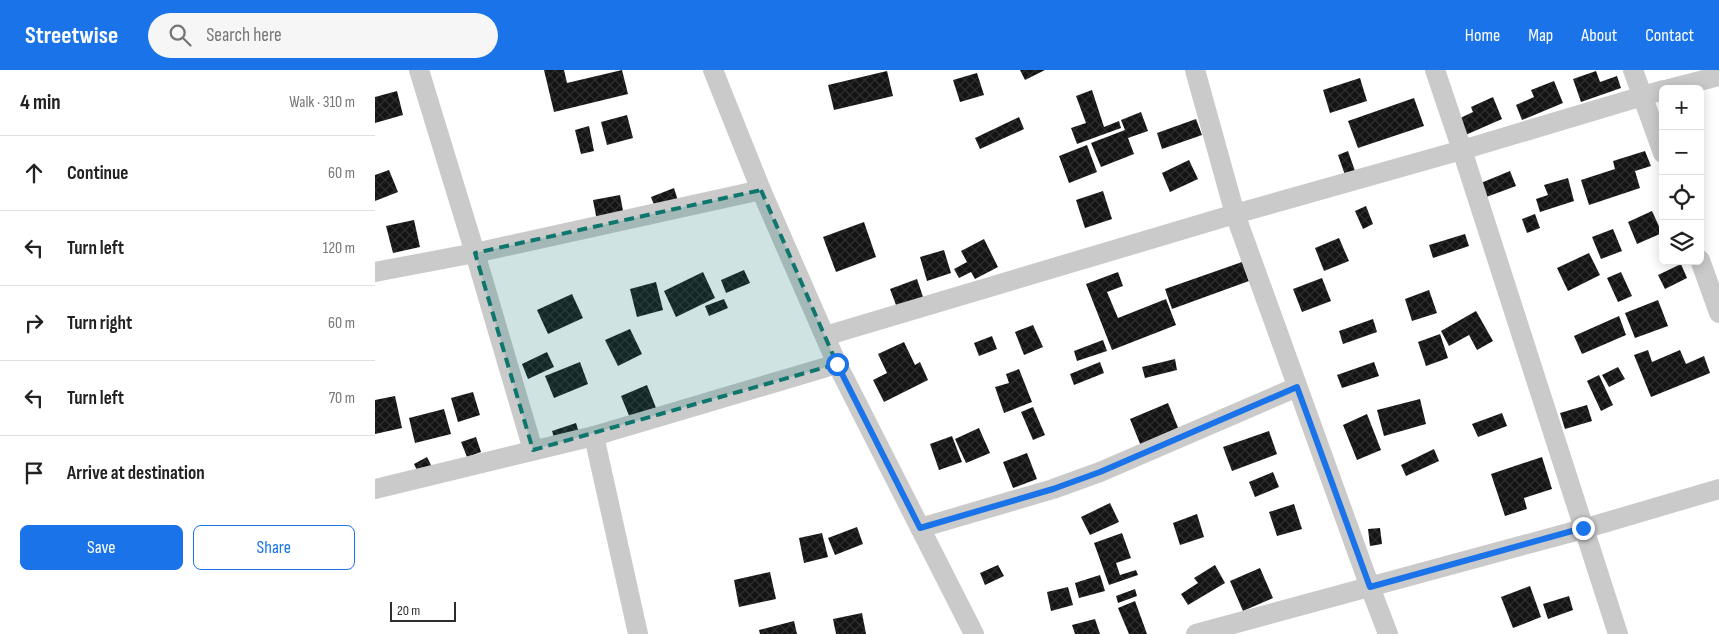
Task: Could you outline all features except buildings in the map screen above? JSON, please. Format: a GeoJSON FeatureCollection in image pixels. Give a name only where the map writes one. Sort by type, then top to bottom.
{"type":"FeatureCollection","features":[{"type":"Feature","properties":{"kind":"street"},"geometry":{"type":"LineString","coordinates":[[419,70],[533,450]]}},
{"type":"Feature","properties":{"kind":"street"},"geometry":{"type":"LineString","coordinates":[[713,70],[761,190],[837,364],[974,634]]}},
{"type":"Feature","properties":{"kind":"street"},"geometry":{"type":"LineString","coordinates":[[1195,70],[1235,214],[1388,634]]}},
{"type":"Feature","properties":{"kind":"street"},"geometry":{"type":"LineString","coordinates":[[1435,70],[1618,634]]}},
{"type":"Feature","properties":{"kind":"street"},"geometry":{"type":"LineString","coordinates":[[1633,70],[1659,142]]}},
{"type":"Feature","properties":{"kind":"street"},"geometry":{"type":"LineString","coordinates":[[1684,85],[1719,76]]}},
{"type":"Feature","properties":{"kind":"street"},"geometry":{"type":"LineString","coordinates":[[825,336],[1235,214],[1462,150],[1659,91]]}},
{"type":"Feature","properties":{"kind":"street"},"geometry":{"type":"LineString","coordinates":[[375,272],[475,253],[761,190]]}},
{"type":"Feature","properties":{"kind":"street"},"geometry":{"type":"LineString","coordinates":[[1702,265],[1719,313]]}},
{"type":"Feature","properties":{"kind":"street"},"geometry":{"type":"LineString","coordinates":[[375,489],[594,436],[837,364]]}},
{"type":"Feature","properties":{"kind":"street"},"geometry":{"type":"LineString","coordinates":[[920,528],[1053,489],[1100,472],[1297,387]]}},
{"type":"Feature","properties":{"kind":"street"},"geometry":{"type":"LineString","coordinates":[[594,436],[638,634]]}},
{"type":"Feature","properties":{"kind":"street"},"geometry":{"type":"LineString","coordinates":[[1196,634],[1719,489]]}},
{"type":"Feature","properties":{"kind":"highlighted area"},"geometry":{"type":"Polygon","coordinates":[[[761,190],[837,364],[533,450],[475,253],[761,190]]]}},
{"type":"Feature","properties":{"kind":"route"},"geometry":{"type":"LineString","coordinates":[[837,364],[920,528],[1053,489],[1100,472],[1297,387],[1370,587],[1583,528]]}}]}
